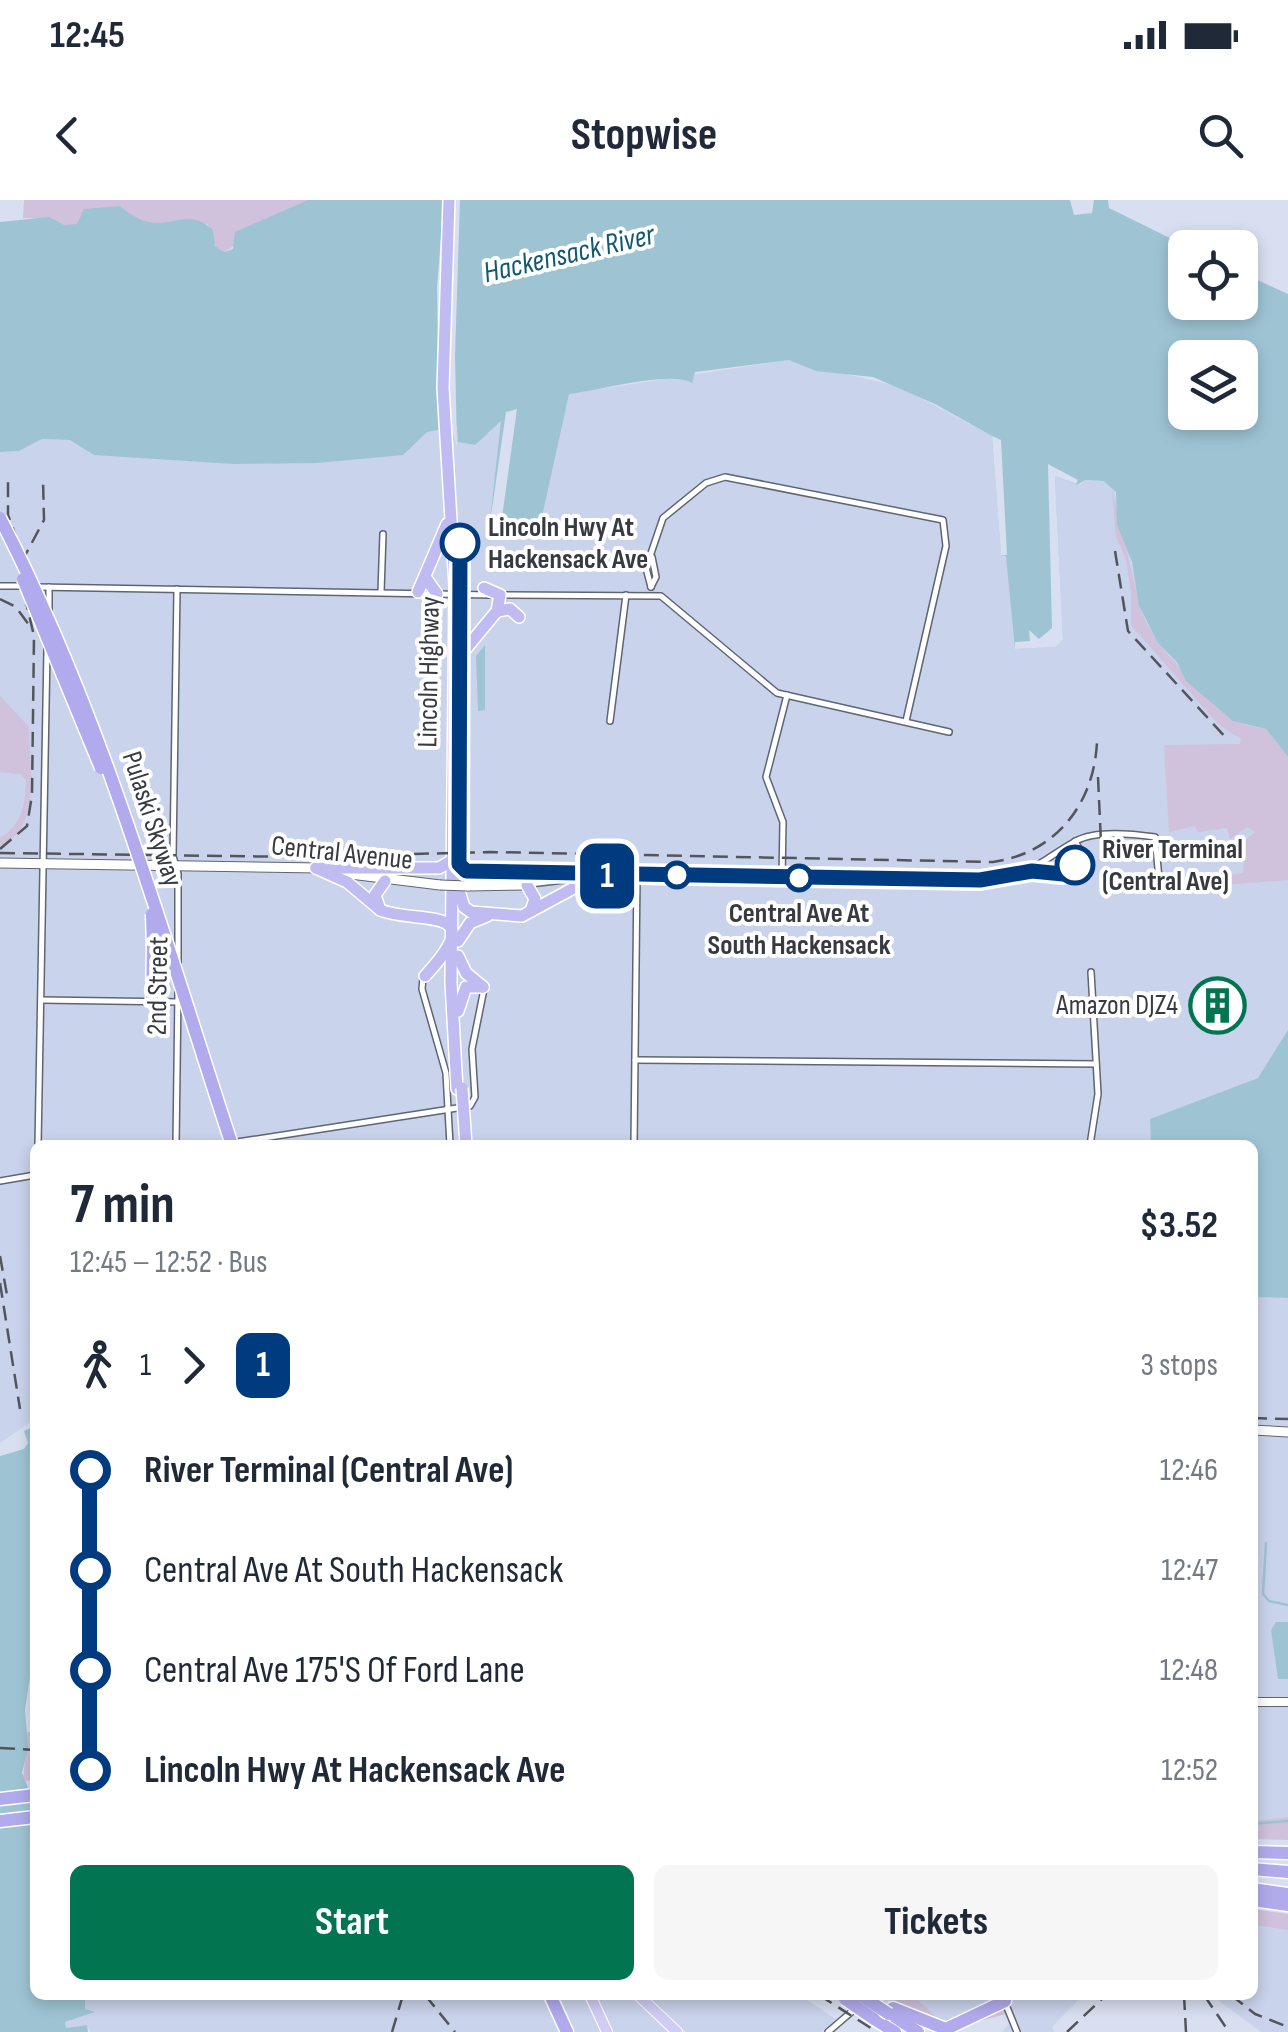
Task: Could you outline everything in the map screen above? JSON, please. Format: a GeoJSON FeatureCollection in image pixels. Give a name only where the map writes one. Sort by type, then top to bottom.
{"type":"FeatureCollection","features":[{"type":"Feature","properties":{"kind":"highway","name":"Lincoln Highway"},"geometry":{"type":"LineString","coordinates":[[449,200],[444,282],[449,452],[462,654],[455,863],[446,882],[458,956],[455,1010]]}},
{"type":"Feature","properties":{"kind":"highway","name":"Lincoln Highway"},"geometry":{"type":"LineString","coordinates":[[457,200],[451,288],[449,510],[459,590],[455,863],[463,888],[455,940],[455,1010],[464,1140]]}},
{"type":"Feature","properties":{"kind":"highway"},"geometry":{"type":"LineString","coordinates":[[418,592],[431,587],[449,510]]}},
{"type":"Feature","properties":{"kind":"highway","name":"Pulaski Skyway"},"geometry":{"type":"LineString","coordinates":[[0,518],[92,717],[228,1140]]}},
{"type":"Feature","properties":{"kind":"highway","name":"Pulaski Skyway"},"geometry":{"type":"LineString","coordinates":[[0,529],[25,574]]}},
{"type":"Feature","properties":{"kind":"highway"},"geometry":{"type":"LineString","coordinates":[[25,574],[56,642],[148,896],[152,1002]]}},
{"type":"Feature","properties":{"kind":"highway"},"geometry":{"type":"LineString","coordinates":[[462,654],[497,611],[500,595],[484,588]]}},
{"type":"Feature","properties":{"kind":"highway"},"geometry":{"type":"LineString","coordinates":[[497,611],[510,608],[519,618]]}},
{"type":"Feature","properties":{"kind":"highway"},"geometry":{"type":"LineString","coordinates":[[316,868],[439,868],[455,863],[472,872],[594,876]]}},
{"type":"Feature","properties":{"kind":"highway"},"geometry":{"type":"LineString","coordinates":[[316,868],[350,884],[378,908],[441,919],[455,940]]}},
{"type":"Feature","properties":{"kind":"highway"},"geometry":{"type":"LineString","coordinates":[[463,888],[467,911],[487,916],[522,916],[594,876]]}},
{"type":"Feature","properties":{"kind":"highway"},"geometry":{"type":"LineString","coordinates":[[378,908],[375,895],[385,882]]}},
{"type":"Feature","properties":{"kind":"highway"},"geometry":{"type":"LineString","coordinates":[[420,914],[444,904],[446,882]]}},
{"type":"Feature","properties":{"kind":"highway"},"geometry":{"type":"LineString","coordinates":[[527,884],[535,898],[531,911]]}},
{"type":"Feature","properties":{"kind":"highway"},"geometry":{"type":"LineString","coordinates":[[425,976],[468,924],[487,916]]}},
{"type":"Feature","properties":{"kind":"highway"},"geometry":{"type":"LineString","coordinates":[[458,956],[467,974],[482,987]]}},
{"type":"Feature","properties":{"kind":"highway"},"geometry":{"type":"LineString","coordinates":[[425,976],[444,975],[455,1010]]}},
{"type":"Feature","properties":{"kind":"highway"},"geometry":{"type":"LineString","coordinates":[[455,1010],[466,987],[482,987]]}},
{"type":"Feature","properties":{"kind":"highway"},"geometry":{"type":"LineString","coordinates":[[0,1791],[30,1788]]}},
{"type":"Feature","properties":{"kind":"highway"},"geometry":{"type":"LineString","coordinates":[[0,1799],[30,1796]]}},
{"type":"Feature","properties":{"kind":"highway"},"geometry":{"type":"LineString","coordinates":[[0,1813],[30,1810]]}},
{"type":"Feature","properties":{"kind":"highway"},"geometry":{"type":"LineString","coordinates":[[0,1821],[30,1817]]}},
{"type":"Feature","properties":{"kind":"highway"},"geometry":{"type":"LineString","coordinates":[[1258,1852],[1288,1853]]}},
{"type":"Feature","properties":{"kind":"highway"},"geometry":{"type":"LineString","coordinates":[[1258,1866],[1288,1863]]}},
{"type":"Feature","properties":{"kind":"highway"},"geometry":{"type":"LineString","coordinates":[[1258,1867],[1288,1872]]}},
{"type":"Feature","properties":{"kind":"highway"},"geometry":{"type":"LineString","coordinates":[[1258,1887],[1288,1891]]}},
{"type":"Feature","properties":{"kind":"highway"},"geometry":{"type":"LineString","coordinates":[[1258,1901],[1288,1905]]}},
{"type":"Feature","properties":{"kind":"highway"},"geometry":{"type":"LineString","coordinates":[[552,2000],[567,2032]]}},
{"type":"Feature","properties":{"kind":"highway"},"geometry":{"type":"LineString","coordinates":[[853,2000],[931,2032]]}},
{"type":"Feature","properties":{"kind":"highway"},"geometry":{"type":"LineString","coordinates":[[878,2000],[895,2032]]}},
{"type":"Feature","properties":{"kind":"highway"},"geometry":{"type":"LineString","coordinates":[[884,2014],[943,2030],[1000,2000]]}},
{"type":"Feature","properties":{"kind":"highway"},"geometry":{"type":"LineString","coordinates":[[884,2014],[908,2032]]}},
{"type":"Feature","properties":{"kind":"highway"},"geometry":{"type":"LineString","coordinates":[[884,2014],[918,2032]]}},
{"type":"Feature","properties":{"kind":"main road","name":"Central Avenue"},"geometry":{"type":"LineString","coordinates":[[0,863],[316,868],[385,882],[446,882],[463,888],[527,884]]}},
{"type":"Feature","properties":{"kind":"main road"},"geometry":{"type":"LineString","coordinates":[[1258,1430],[1288,1432]]}},
{"type":"Feature","properties":{"kind":"main road"},"geometry":{"type":"LineString","coordinates":[[592,2000],[607,2032]]}},
{"type":"Feature","properties":{"kind":"main road"},"geometry":{"type":"LineString","coordinates":[[643,2000],[677,2032]]}},
{"type":"Feature","properties":{"kind":"street"},"geometry":{"type":"LineString","coordinates":[[650,595],[656,577],[652,557],[663,518],[706,483],[726,477],[745,477],[942,520],[946,546],[906,721]]}},
{"type":"Feature","properties":{"kind":"street"},"geometry":{"type":"LineString","coordinates":[[381,592],[384,534]]}},
{"type":"Feature","properties":{"kind":"street"},"geometry":{"type":"LineString","coordinates":[[0,586],[418,592]]}},
{"type":"Feature","properties":{"kind":"street"},"geometry":{"type":"LineString","coordinates":[[38,1140],[49,587]]}},
{"type":"Feature","properties":{"kind":"street"},"geometry":{"type":"LineString","coordinates":[[431,587],[500,595],[626,594],[668,600],[770,687],[787,695],[949,732]]}},
{"type":"Feature","properties":{"kind":"street","name":"2nd Street"},"geometry":{"type":"LineString","coordinates":[[176,1140],[177,588]]}},
{"type":"Feature","properties":{"kind":"street"},"geometry":{"type":"LineString","coordinates":[[459,590],[484,588],[520,594]]}},
{"type":"Feature","properties":{"kind":"street"},"geometry":{"type":"LineString","coordinates":[[610,720],[626,594]]}},
{"type":"Feature","properties":{"kind":"street"},"geometry":{"type":"LineString","coordinates":[[782,878],[783,822],[766,776],[787,695]]}},
{"type":"Feature","properties":{"kind":"street"},"geometry":{"type":"LineString","coordinates":[[1087,864],[1075,841],[1155,836],[1160,888]]}},
{"type":"Feature","properties":{"kind":"street","name":"Central Avenue"},"geometry":{"type":"LineString","coordinates":[[527,884],[637,875],[999,879],[1032,871],[1075,841]]}},
{"type":"Feature","properties":{"kind":"street"},"geometry":{"type":"LineString","coordinates":[[634,1140],[637,875]]}},
{"type":"Feature","properties":{"kind":"street"},"geometry":{"type":"LineString","coordinates":[[1091,1140],[1098,1094],[1092,972]]}},
{"type":"Feature","properties":{"kind":"street"},"geometry":{"type":"LineString","coordinates":[[425,976],[422,990],[442,1058],[450,1140]]}},
{"type":"Feature","properties":{"kind":"street"},"geometry":{"type":"LineString","coordinates":[[250,1140],[470,1106],[475,1099],[472,1055],[486,1001],[482,987]]}},
{"type":"Feature","properties":{"kind":"street"},"geometry":{"type":"LineString","coordinates":[[40,1000],[178,1002]]}},
{"type":"Feature","properties":{"kind":"street"},"geometry":{"type":"LineString","coordinates":[[635,1060],[1096,1064]]}},
{"type":"Feature","properties":{"kind":"street"},"geometry":{"type":"LineString","coordinates":[[0,1181],[30,1176]]}},
{"type":"Feature","properties":{"kind":"street"},"geometry":{"type":"LineString","coordinates":[[1258,1702],[1288,1702]]}},
{"type":"Feature","properties":{"kind":"street"},"geometry":{"type":"LineString","coordinates":[[828,2032],[870,2000]]}},
{"type":"Feature","properties":{"kind":"street"},"geometry":{"type":"LineString","coordinates":[[1005,2000],[1018,2032]]}},
{"type":"Feature","properties":{"kind":"shaded area"},"geometry":{"type":"Polygon","coordinates":[[[24,200],[308,200],[224,252],[215,246],[208,225],[200,222],[111,227],[62,225],[23,218],[24,200]]]}},
{"type":"Feature","properties":{"kind":"shaded area"},"geometry":{"type":"Polygon","coordinates":[[[788,360],[900,387],[992,436],[1001,554],[1007,555],[1016,649],[1056,647],[1063,639],[1055,475],[1080,485],[1085,480],[1105,481],[1114,488],[1146,625],[1288,757],[1288,1030],[1258,1078],[1150,1119],[1151,1140],[30,1140],[30,1422],[0,1443],[0,452],[19,451],[42,439],[233,464],[322,462],[419,438],[427,430],[458,426],[490,433],[494,424],[568,394],[788,360]]]}},
{"type":"Feature","properties":{"kind":"shaded area"},"geometry":{"type":"Polygon","coordinates":[[[1112,489],[1141,612],[1158,643],[1200,691],[1242,724],[1266,729],[1288,757],[1288,880],[1171,889],[1166,883],[1243,873],[1245,841],[1255,832],[1247,827],[1230,839],[1227,828],[1198,832],[1195,826],[1169,832],[1164,745],[1240,744],[1241,739],[1218,724],[1131,625],[1131,593],[1126,559],[1116,537],[1112,489]]]}},
{"type":"Feature","properties":{"kind":"shaded area"},"geometry":{"type":"Polygon","coordinates":[[[0,696],[29,727],[31,794],[23,825],[0,846],[0,838],[14,826],[21,813],[26,780],[20,774],[0,772],[0,696]]]}},
{"type":"Feature","properties":{"kind":"shaded area"},"geometry":{"type":"Polygon","coordinates":[[[1258,1297],[1288,1298],[1288,1817],[1258,1820],[1258,1297]]]}},
{"type":"Feature","properties":{"kind":"shaded area"},"geometry":{"type":"Polygon","coordinates":[[[27,1732],[30,1732],[30,1780],[23,1781],[27,1732]]]}},
{"type":"Feature","properties":{"kind":"shaded area"},"geometry":{"type":"Polygon","coordinates":[[[1288,1817],[1288,1840],[1258,1839],[1258,1820],[1288,1817]]]}},
{"type":"Feature","properties":{"kind":"shaded area"},"geometry":{"type":"Polygon","coordinates":[[[1258,1910],[1288,1914],[1288,1930],[1258,1926],[1258,1910]]]}},
{"type":"Feature","properties":{"kind":"shaded area"},"geometry":{"type":"Polygon","coordinates":[[[1258,1926],[1288,1930],[1288,2032],[1261,2032],[1218,2000],[1258,2000],[1258,1926]]]}},
{"type":"Feature","properties":{"kind":"shaded area"},"geometry":{"type":"Polygon","coordinates":[[[85,2000],[585,2000],[600,2032],[91,2032],[86,2025],[66,2028],[65,2022],[93,2013],[85,2009],[85,2000]]]}},
{"type":"Feature","properties":{"kind":"shaded area"},"geometry":{"type":"Polygon","coordinates":[[[599,2000],[636,2000],[668,2032],[613,2032],[599,2000]]]}},
{"type":"Feature","properties":{"kind":"shaded area"},"geometry":{"type":"Polygon","coordinates":[[[651,2000],[807,2000],[837,2020],[821,2032],[686,2032],[651,2000]]]}},
{"type":"Feature","properties":{"kind":"shaded area"},"geometry":{"type":"Polygon","coordinates":[[[890,2000],[918,2000],[944,2024],[998,2000],[1005,2014],[954,2026],[932,2023],[890,2000]]]}},
{"type":"Feature","properties":{"kind":"shaded area"},"geometry":{"type":"Polygon","coordinates":[[[918,2000],[998,2000],[944,2024],[918,2000]]]}},
{"type":"Feature","properties":{"kind":"shaded area"},"geometry":{"type":"Polygon","coordinates":[[[998,2000],[1078,2000],[1052,2027],[1054,2032],[1002,2032],[1009,2024],[998,2000]]]}},
{"type":"Feature","properties":{"kind":"water","name":"Hackensack River"},"geometry":{"type":"Polygon","coordinates":[[[308,200],[1070,200],[1074,215],[1092,213],[1094,200],[1108,200],[1109,208],[1168,237],[1168,320],[1258,320],[1258,280],[1288,294],[1288,757],[1266,729],[1233,721],[1186,681],[1177,662],[1158,643],[1139,606],[1132,562],[1117,525],[1116,492],[1104,481],[1085,480],[1077,485],[1055,476],[1063,640],[1056,647],[1015,649],[1006,556],[1001,555],[992,436],[935,404],[873,377],[816,371],[789,360],[695,372],[692,383],[652,380],[569,394],[537,539],[489,529],[501,421],[475,445],[458,442],[457,426],[427,432],[403,455],[317,463],[233,464],[94,455],[70,440],[42,439],[19,451],[0,452],[0,222],[49,217],[64,225],[77,224],[84,209],[120,206],[149,222],[202,222],[213,230],[215,246],[224,252],[233,249],[235,232],[308,200]]]}},
{"type":"Feature","properties":{"kind":"water"},"geometry":{"type":"Polygon","coordinates":[[[485,645],[485,710],[478,711],[476,656],[485,645]]]}},
{"type":"Feature","properties":{"kind":"water"},"geometry":{"type":"Polygon","coordinates":[[[1288,1030],[1288,1298],[1258,1297],[1258,1140],[1151,1140],[1150,1119],[1258,1078],[1288,1030]]]}},
{"type":"Feature","properties":{"kind":"water"},"geometry":{"type":"Polygon","coordinates":[[[30,1428],[30,1676],[25,1710],[28,1747],[22,1773],[30,1793],[30,2000],[85,2000],[85,2009],[95,2012],[65,2022],[66,2028],[87,2025],[88,2032],[0,2032],[0,1456],[24,1449],[28,1443],[24,1431],[30,1428]]]}},
{"type":"Feature","properties":{"kind":"water"},"geometry":{"type":"Polygon","coordinates":[[[1276,1622],[1288,1622],[1288,1679],[1278,1679],[1271,1630],[1276,1622]]]}},
{"type":"Feature","properties":{"kind":"pier"},"geometry":{"type":"Polygon","coordinates":[[[444,200],[460,200],[455,356],[457,447],[453,432],[439,435],[437,287],[444,200]]]}},
{"type":"Feature","properties":{"kind":"pier"},"geometry":{"type":"Polygon","coordinates":[[[517,409],[500,532],[489,529],[506,412],[517,409]]]}},
{"type":"Feature","properties":{"kind":"pier"},"geometry":{"type":"Polygon","coordinates":[[[992,436],[1001,440],[1007,555],[1001,555],[992,436]]]}},
{"type":"Feature","properties":{"kind":"pier"},"geometry":{"type":"Polygon","coordinates":[[[1048,464],[1078,480],[1076,484],[1055,476],[1063,640],[1056,647],[1015,649],[1015,642],[1030,641],[1029,630],[1039,639],[1052,628],[1048,464]]]}},
{"type":"Feature","properties":{"kind":"waterway"},"geometry":{"type":"LineString","coordinates":[[1266,1543],[1263,1594],[1269,1601],[1288,1605]]}},
{"type":"Feature","properties":{"kind":"waterway"},"geometry":{"type":"LineString","coordinates":[[1258,1824],[1288,1821]]}},
{"type":"Feature","properties":{"kind":"railway"},"geometry":{"type":"LineString","coordinates":[[0,849],[27,826],[32,795],[34,636],[22,585],[19,545],[8,515],[8,478]]}},
{"type":"Feature","properties":{"kind":"railway"},"geometry":{"type":"LineString","coordinates":[[21,563],[44,520],[43,479]]}},
{"type":"Feature","properties":{"kind":"railway"},"geometry":{"type":"LineString","coordinates":[[1115,551],[1128,631],[1228,740]]}},
{"type":"Feature","properties":{"kind":"railway"},"geometry":{"type":"LineString","coordinates":[[0,599],[16,607],[29,625]]}},
{"type":"Feature","properties":{"kind":"railway"},"geometry":{"type":"LineString","coordinates":[[0,853],[301,857],[490,852],[993,862],[1035,848],[1068,822],[1088,786],[1097,742]]}},
{"type":"Feature","properties":{"kind":"railway"},"geometry":{"type":"LineString","coordinates":[[1098,777],[1101,843]]}},
{"type":"Feature","properties":{"kind":"railway"},"geometry":{"type":"LineString","coordinates":[[0,1256],[7,1295]]}},
{"type":"Feature","properties":{"kind":"railway"},"geometry":{"type":"LineString","coordinates":[[0,1283],[20,1409]]}},
{"type":"Feature","properties":{"kind":"railway"},"geometry":{"type":"LineString","coordinates":[[1258,1418],[1288,1419]]}},
{"type":"Feature","properties":{"kind":"railway"},"geometry":{"type":"LineString","coordinates":[[0,1748],[30,1750]]}},
{"type":"Feature","properties":{"kind":"railway"},"geometry":{"type":"LineString","coordinates":[[392,2032],[402,2000]]}},
{"type":"Feature","properties":{"kind":"railway"},"geometry":{"type":"LineString","coordinates":[[429,2000],[455,2032]]}},
{"type":"Feature","properties":{"kind":"railway"},"geometry":{"type":"LineString","coordinates":[[827,2000],[877,2032]]}},
{"type":"Feature","properties":{"kind":"railway"},"geometry":{"type":"LineString","coordinates":[[1067,2032],[1101,2000]]}},
{"type":"Feature","properties":{"kind":"railway"},"geometry":{"type":"LineString","coordinates":[[1184,2000],[1186,2032]]}},
{"type":"Feature","properties":{"kind":"railway"},"geometry":{"type":"LineString","coordinates":[[1207,2000],[1229,2032]]}},
{"type":"Feature","properties":{"kind":"railway"},"geometry":{"type":"LineString","coordinates":[[1237,2000],[1255,2014],[1288,2027]]}},
{"type":"Feature","properties":{"kind":"bus line","name":"1"},"geometry":{"type":"LineString","coordinates":[[460,543],[463,601],[459,864],[466,871],[980,880],[1032,871],[1063,874],[1075,865]]}},
{"type":"Feature","properties":{"kind":"place","name":"Lincoln Hwy At Hackensack Ave"},"geometry":{"type":"Point","coordinates":[460,543]}},
{"type":"Feature","properties":{"kind":"place","name":"River Terminal (Central Ave)"},"geometry":{"type":"Point","coordinates":[1075,865]}},
{"type":"Feature","properties":{"kind":"place","name":"Central Ave At South Hackensack"},"geometry":{"type":"Point","coordinates":[799,878]}},
{"type":"Feature","properties":{"kind":"place","name":"Amazon DJZ4"},"geometry":{"type":"Point","coordinates":[1217,1005]}}]}
